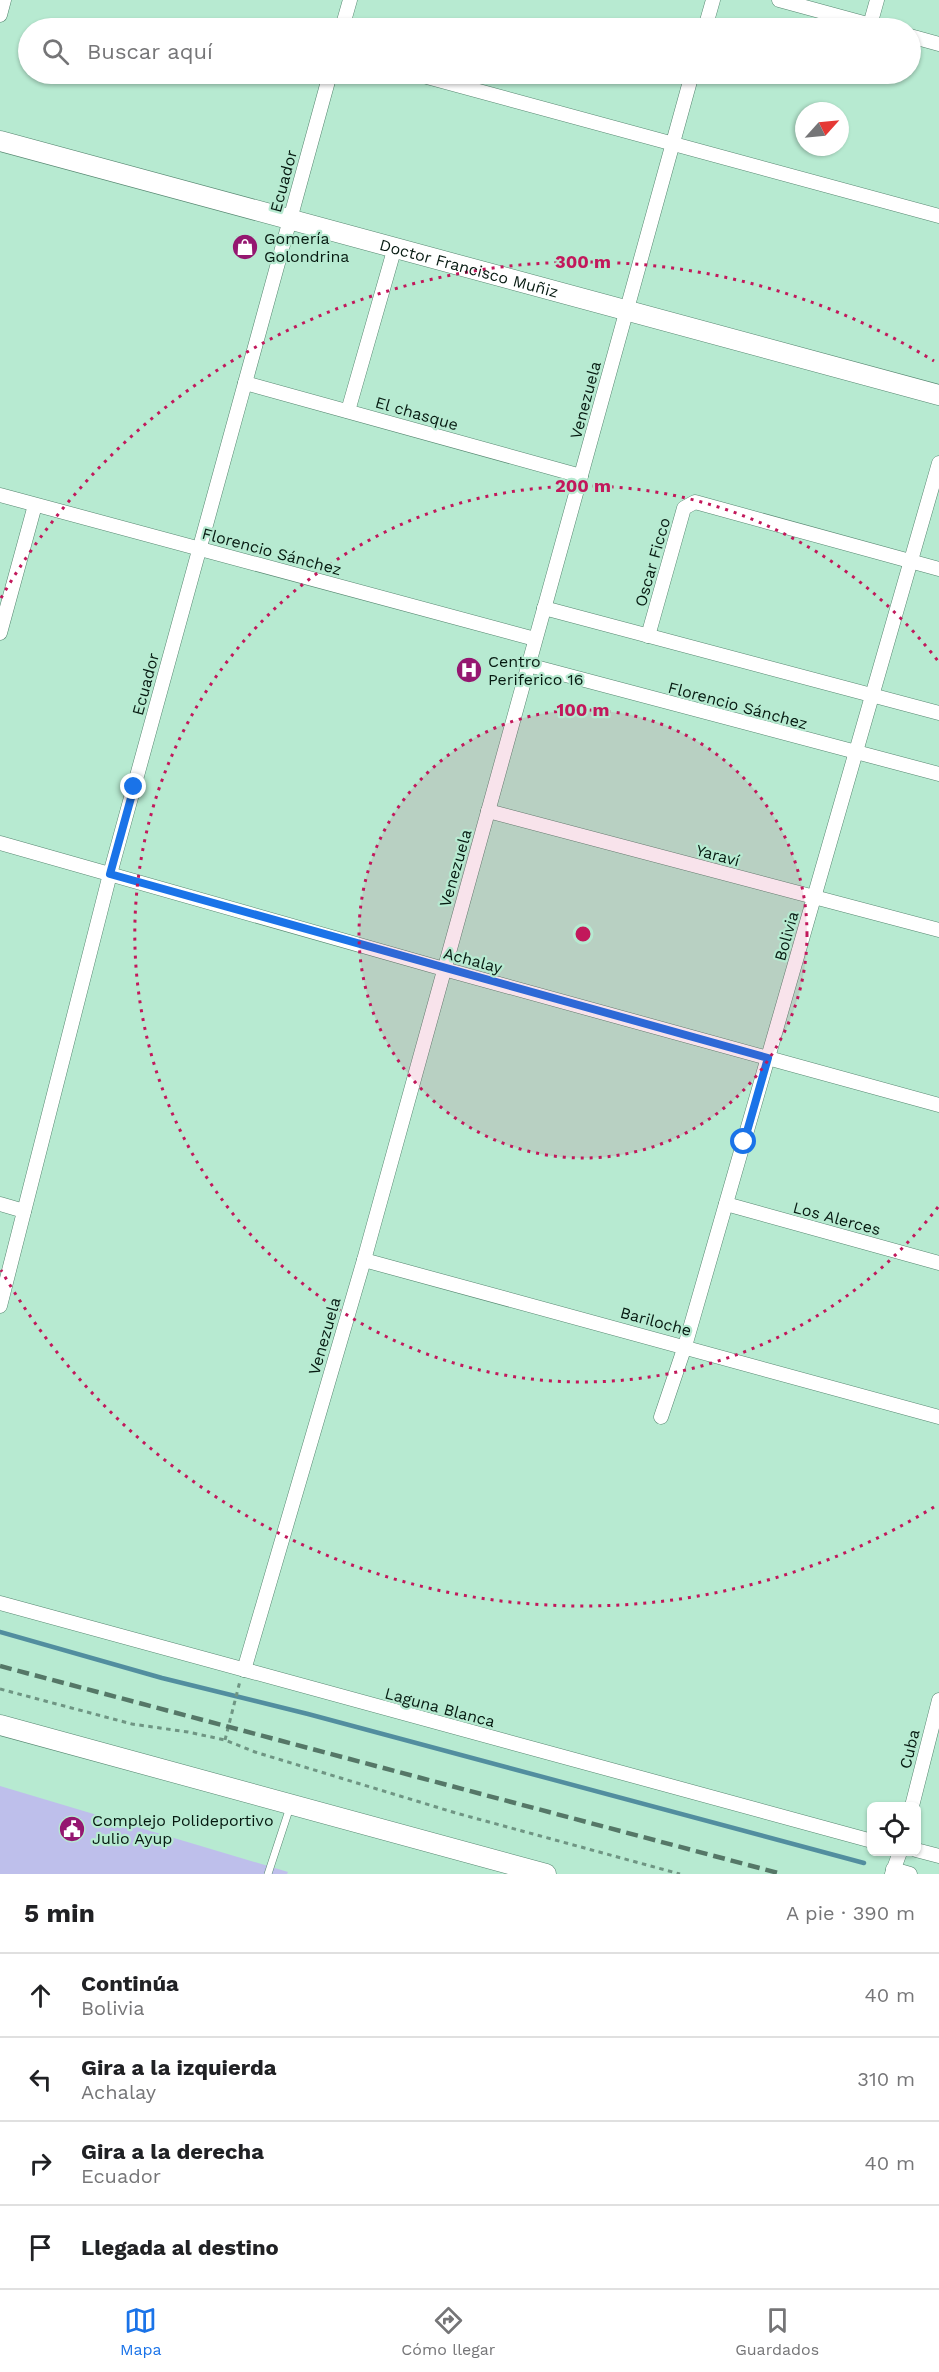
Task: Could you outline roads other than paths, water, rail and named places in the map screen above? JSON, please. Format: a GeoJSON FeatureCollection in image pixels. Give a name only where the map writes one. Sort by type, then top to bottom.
{"type":"FeatureCollection","features":[{"type":"Feature","properties":{"kind":"main road","name":"Doctor Francisco Muñiz"},"geometry":{"type":"LineString","coordinates":[[0,141],[939,395]]}},
{"type":"Feature","properties":{"kind":"main road"},"geometry":{"type":"LineString","coordinates":[[0,1725],[546,1874]]}},
{"type":"Feature","properties":{"kind":"street"},"geometry":{"type":"LineString","coordinates":[[0,15],[4,0]]}},
{"type":"Feature","properties":{"kind":"street"},"geometry":{"type":"LineString","coordinates":[[345,18],[350,0]]}},
{"type":"Feature","properties":{"kind":"street"},"geometry":{"type":"LineString","coordinates":[[708,18],[713,0]]}},
{"type":"Feature","properties":{"kind":"street"},"geometry":{"type":"LineString","coordinates":[[779,0],[844,18]]}},
{"type":"Feature","properties":{"kind":"street"},"geometry":{"type":"LineString","coordinates":[[876,18],[877,0]]}},
{"type":"Feature","properties":{"kind":"street"},"geometry":{"type":"LineString","coordinates":[[921,39],[939,44]]}},
{"type":"Feature","properties":{"kind":"street","name":"Ecuador"},"geometry":{"type":"LineString","coordinates":[[0,1306],[110,874],[327,84]]}},
{"type":"Feature","properties":{"kind":"street"},"geometry":{"type":"LineString","coordinates":[[453,84],[939,216]]}},
{"type":"Feature","properties":{"kind":"street","name":"Venezuela"},"geometry":{"type":"LineString","coordinates":[[244,1670],[364,1260],[689,84]]}},
{"type":"Feature","properties":{"kind":"street"},"geometry":{"type":"LineString","coordinates":[[348,411],[395,247]]}},
{"type":"Feature","properties":{"kind":"street","name":"El chasque"},"geometry":{"type":"LineString","coordinates":[[245,383],[581,476]]}},
{"type":"Feature","properties":{"kind":"street","name":"Bolivia"},"geometry":{"type":"LineString","coordinates":[[661,1417],[685,1346],[939,463]]}},
{"type":"Feature","properties":{"kind":"street","name":"Florencio Sánchez"},"geometry":{"type":"LineString","coordinates":[[0,495],[536,639]]}},
{"type":"Feature","properties":{"kind":"street","name":"Oscar Ficco"},"geometry":{"type":"LineString","coordinates":[[648,636],[684,508],[695,502],[911,561]]}},
{"type":"Feature","properties":{"kind":"street"},"geometry":{"type":"LineString","coordinates":[[0,633],[35,505]]}},
{"type":"Feature","properties":{"kind":"street"},"geometry":{"type":"LineString","coordinates":[[911,561],[939,569]]}},
{"type":"Feature","properties":{"kind":"street"},"geometry":{"type":"LineString","coordinates":[[544,608],[939,713]]}},
{"type":"Feature","properties":{"kind":"street","name":"Florencio Sánchez"},"geometry":{"type":"LineString","coordinates":[[528,666],[939,774]]}},
{"type":"Feature","properties":{"kind":"street","name":"Yaraví"},"geometry":{"type":"LineString","coordinates":[[488,811],[939,930]]}},
{"type":"Feature","properties":{"kind":"street","name":"Achalay"},"geometry":{"type":"LineString","coordinates":[[0,843],[444,969],[939,1105]]}},
{"type":"Feature","properties":{"kind":"street"},"geometry":{"type":"LineString","coordinates":[[0,1204],[24,1211]]}},
{"type":"Feature","properties":{"kind":"street","name":"Los Alerces"},"geometry":{"type":"LineString","coordinates":[[726,1204],[939,1263]]}},
{"type":"Feature","properties":{"kind":"street","name":"Bariloche"},"geometry":{"type":"LineString","coordinates":[[364,1260],[939,1417]]}},
{"type":"Feature","properties":{"kind":"street","name":"Laguna Blanca"},"geometry":{"type":"LineString","coordinates":[[0,1603],[867,1840]]}},
{"type":"Feature","properties":{"kind":"street","name":"Cuba"},"geometry":{"type":"LineString","coordinates":[[913,1802],[939,1700]]}},
{"type":"Feature","properties":{"kind":"street"},"geometry":{"type":"LineString","coordinates":[[921,1852],[939,1857]]}},
{"type":"Feature","properties":{"kind":"street"},"geometry":{"type":"LineString","coordinates":[[898,1856],[892,1872],[910,1874]]}},
{"type":"Feature","properties":{"kind":"lane"},"geometry":{"type":"LineString","coordinates":[[268,1874],[291,1804]]}},
{"type":"Feature","properties":{"kind":"waterway"},"geometry":{"type":"LineString","coordinates":[[0,1632],[162,1678],[308,1714],[864,1863]]}},
{"type":"Feature","properties":{"kind":"railway"},"geometry":{"type":"LineString","coordinates":[[0,1666],[782,1874]]}},
{"type":"Feature","properties":{"kind":"place","name":"Gomería Golondrina"},"geometry":{"type":"Point","coordinates":[245,247]}},
{"type":"Feature","properties":{"kind":"place","name":"Centro Periferico 16"},"geometry":{"type":"Point","coordinates":[469,670]}},
{"type":"Feature","properties":{"kind":"place","name":"Complejo Polideportivo Julio Ayup"},"geometry":{"type":"Point","coordinates":[72,1829]}}]}
